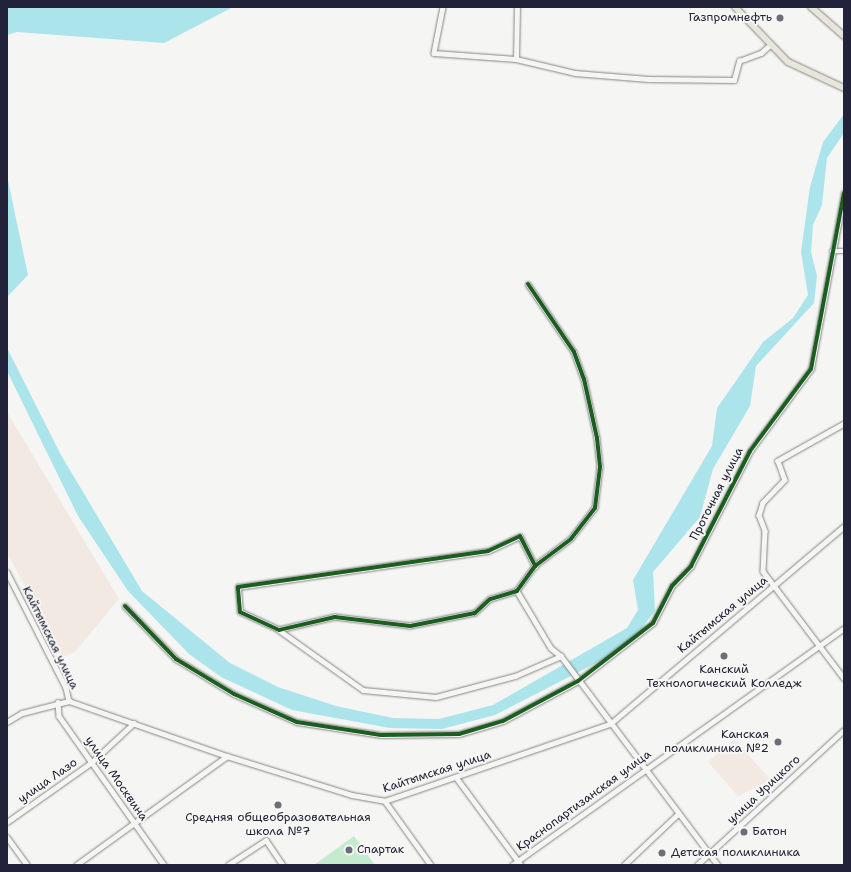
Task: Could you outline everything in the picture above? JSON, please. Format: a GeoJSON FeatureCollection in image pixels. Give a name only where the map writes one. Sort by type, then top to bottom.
{"type":"FeatureCollection","features":[{"type":"Feature","properties":{"kind":"main road"},"geometry":{"type":"LineString","coordinates":[[735,7],[788,62],[844,88]]}},
{"type":"Feature","properties":{"kind":"main road"},"geometry":{"type":"LineString","coordinates":[[811,7],[844,36]]}},
{"type":"Feature","properties":{"kind":"street"},"geometry":{"type":"LineString","coordinates":[[443,7],[434,53],[516,59],[575,73],[648,79],[734,80],[739,61],[770,45]]}},
{"type":"Feature","properties":{"kind":"street"},"geometry":{"type":"LineString","coordinates":[[516,7],[516,59]]}},
{"type":"Feature","properties":{"kind":"street","name":"Проточная улица"},"geometry":{"type":"LineString","coordinates":[[125,606],[176,659],[234,694],[297,722],[381,735],[459,734],[503,721],[578,680],[653,623],[672,586],[691,566],[750,451],[811,368],[844,193]]}},
{"type":"Feature","properties":{"kind":"street"},"geometry":{"type":"LineString","coordinates":[[832,251],[844,251]]}},
{"type":"Feature","properties":{"kind":"street"},"geometry":{"type":"LineString","coordinates":[[280,630],[335,617],[410,626],[475,613],[490,599],[517,590],[535,566],[572,539],[595,508],[600,467],[584,379],[574,352],[528,284]]}},
{"type":"Feature","properties":{"kind":"street"},"geometry":{"type":"LineString","coordinates":[[844,424],[778,461],[785,480],[763,503],[758,515],[765,531],[762,571],[844,678]]}},
{"type":"Feature","properties":{"kind":"street","name":"Кайтымская улица"},"geometry":{"type":"LineString","coordinates":[[7,572],[66,688],[69,701],[227,756],[352,795],[385,801],[610,724],[844,526]]}},
{"type":"Feature","properties":{"kind":"street"},"geometry":{"type":"LineString","coordinates":[[535,566],[520,536],[488,551],[238,587],[240,612],[280,630],[363,690],[436,697],[515,676],[561,656]]}},
{"type":"Feature","properties":{"kind":"street"},"geometry":{"type":"LineString","coordinates":[[517,590],[551,648],[561,656],[610,724],[718,865]]}},
{"type":"Feature","properties":{"kind":"street","name":"Краснопартизанская улица"},"geometry":{"type":"LineString","coordinates":[[512,865],[520,863],[645,770],[844,628]]}},
{"type":"Feature","properties":{"kind":"street"},"geometry":{"type":"LineString","coordinates":[[7,722],[22,713],[58,702],[69,701]]}},
{"type":"Feature","properties":{"kind":"street","name":"улица Москвина"},"geometry":{"type":"LineString","coordinates":[[58,702],[59,716],[164,865]]}},
{"type":"Feature","properties":{"kind":"street","name":"улица Лазо"},"geometry":{"type":"LineString","coordinates":[[7,822],[92,762],[134,723]]}},
{"type":"Feature","properties":{"kind":"street","name":"улица Урицкого"},"geometry":{"type":"LineString","coordinates":[[697,865],[844,730]]}},
{"type":"Feature","properties":{"kind":"street"},"geometry":{"type":"LineString","coordinates":[[76,865],[227,756]]}},
{"type":"Feature","properties":{"kind":"street"},"geometry":{"type":"LineString","coordinates":[[456,777],[520,863]]}},
{"type":"Feature","properties":{"kind":"street"},"geometry":{"type":"LineString","coordinates":[[385,801],[431,865]]}},
{"type":"Feature","properties":{"kind":"street"},"geometry":{"type":"LineString","coordinates":[[624,865],[678,814]]}},
{"type":"Feature","properties":{"kind":"street"},"geometry":{"type":"LineString","coordinates":[[7,836],[27,865]]}},
{"type":"Feature","properties":{"kind":"street"},"geometry":{"type":"LineString","coordinates":[[228,865],[266,840],[284,865]]}},
{"type":"Feature","properties":{"kind":"shaded area"},"geometry":{"type":"Polygon","coordinates":[[[7,412],[119,599],[75,652],[63,657],[7,553],[7,412]]]}},
{"type":"Feature","properties":{"kind":"shaded area"},"geometry":{"type":"Polygon","coordinates":[[[734,739],[771,780],[738,796],[708,762],[734,739]]]}},
{"type":"Feature","properties":{"kind":"green space","name":"Спартак"},"geometry":{"type":"Polygon","coordinates":[[[354,836],[375,865],[314,865],[354,836]]]}},
{"type":"Feature","properties":{"kind":"water"},"geometry":{"type":"Polygon","coordinates":[[[7,7],[233,7],[164,43],[17,32],[7,35],[7,7]]]}},
{"type":"Feature","properties":{"kind":"water"},"geometry":{"type":"Polygon","coordinates":[[[844,114],[844,133],[827,158],[822,205],[813,225],[811,252],[817,276],[814,303],[756,366],[750,406],[713,469],[700,517],[653,572],[655,611],[637,634],[602,660],[495,715],[442,729],[390,728],[292,710],[221,677],[189,654],[128,591],[78,516],[7,371],[7,348],[61,455],[142,591],[230,663],[278,687],[336,706],[393,718],[439,719],[493,705],[627,628],[638,610],[633,580],[712,446],[717,408],[763,342],[793,318],[808,295],[801,252],[810,187],[823,142],[844,114]]]}},
{"type":"Feature","properties":{"kind":"water"},"geometry":{"type":"Polygon","coordinates":[[[7,176],[28,275],[7,297],[7,176]]]}},
{"type":"Feature","properties":{"kind":"cycle path"},"geometry":{"type":"LineString","coordinates":[[125,606],[176,659],[234,694],[297,722],[381,735],[459,734],[503,721],[578,681],[653,623],[672,586],[691,566],[750,451],[811,369],[844,193]]}},
{"type":"Feature","properties":{"kind":"cycle path"},"geometry":{"type":"LineString","coordinates":[[528,284],[574,352],[584,379],[597,438],[600,467],[595,508],[571,539],[535,566],[517,591],[490,599],[475,613],[410,626],[335,617],[279,630],[240,612],[238,587],[488,551],[520,536],[535,566]]}},
{"type":"Feature","properties":{"kind":"place","name":"Газпромнефть"},"geometry":{"type":"Point","coordinates":[780,18]}},
{"type":"Feature","properties":{"kind":"place","name":"Канский Технологический Колледж"},"geometry":{"type":"Point","coordinates":[724,656]}},
{"type":"Feature","properties":{"kind":"place","name":"Канская поликлиника №2"},"geometry":{"type":"Point","coordinates":[778,742]}},
{"type":"Feature","properties":{"kind":"place","name":"Средняя общеобразовательная школа №7"},"geometry":{"type":"Point","coordinates":[278,805]}},
{"type":"Feature","properties":{"kind":"place","name":"Батон"},"geometry":{"type":"Point","coordinates":[744,832]}},
{"type":"Feature","properties":{"kind":"place","name":"Спартак"},"geometry":{"type":"Point","coordinates":[349,850]}},
{"type":"Feature","properties":{"kind":"place","name":"Детская поликлиника"},"geometry":{"type":"Point","coordinates":[662,853]}}]}
